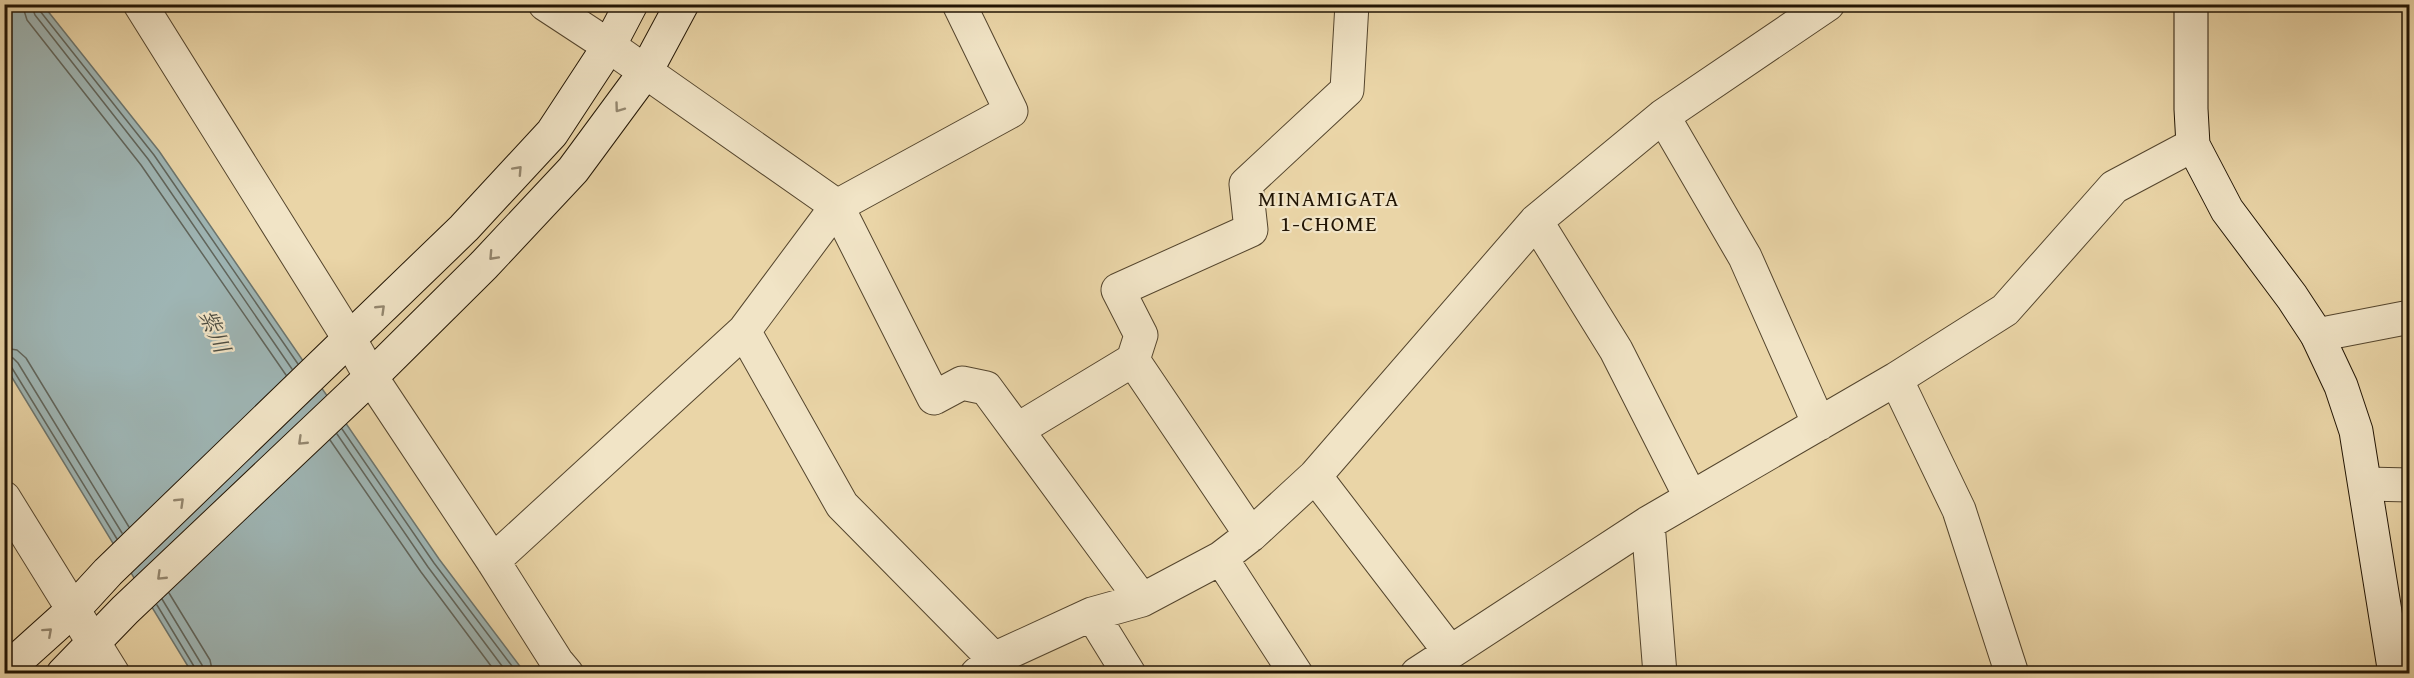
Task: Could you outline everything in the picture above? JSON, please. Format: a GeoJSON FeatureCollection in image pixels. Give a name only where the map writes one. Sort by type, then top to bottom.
{"type":"FeatureCollection","features":[{"type":"Feature","properties":{"kind":"street"},"geometry":{"type":"LineString","coordinates":[[140,4],[371,377],[567,674]]}},
{"type":"Feature","properties":{"kind":"street"},"geometry":{"type":"LineString","coordinates":[[545,4],[646,71],[837,206],[934,398],[962,383],[986,388],[1142,600]]}},
{"type":"Feature","properties":{"kind":"street"},"geometry":{"type":"LineString","coordinates":[[4,672],[74,609],[108,572],[464,228],[552,133],[609,46],[632,4]]}},
{"type":"Feature","properties":{"kind":"street"},"geometry":{"type":"LineString","coordinates":[[63,674],[125,610],[371,377],[484,266],[573,171],[646,71],[682,4]]}},
{"type":"Feature","properties":{"kind":"street"},"geometry":{"type":"LineString","coordinates":[[493,561],[744,331],[837,206],[1011,111],[959,4]]}},
{"type":"Feature","properties":{"kind":"street"},"geometry":{"type":"LineString","coordinates":[[1017,430],[1134,360],[1141,335],[1118,290],[1251,230],[1246,184],[1347,90],[1352,4]]}},
{"type":"Feature","properties":{"kind":"street"},"geometry":{"type":"LineString","coordinates":[[744,331],[842,505],[985,666],[1092,614],[1142,600],[1221,558],[1251,536],[1315,476],[1536,221],[1663,116],[1828,4]]}},
{"type":"Feature","properties":{"kind":"street"},"geometry":{"type":"LineString","coordinates":[[2191,4],[2190,109],[2193,145],[2227,210],[2292,297],[2317,336],[2341,386],[2356,431],[2366,484],[2395,674]]}},
{"type":"Feature","properties":{"kind":"street"},"geometry":{"type":"LineString","coordinates":[[1663,116],[1745,257],[1819,424]]}},
{"type":"Feature","properties":{"kind":"street"},"geometry":{"type":"LineString","coordinates":[[1417,674],[1648,524],[1896,379],[2005,310],[2114,187],[2193,145]]}},
{"type":"Feature","properties":{"kind":"street"},"geometry":{"type":"LineString","coordinates":[[1536,221],[1616,350],[1691,498]]}},
{"type":"Feature","properties":{"kind":"street"},"geometry":{"type":"LineString","coordinates":[[2317,336],[2409,317]]}},
{"type":"Feature","properties":{"kind":"street"},"geometry":{"type":"LineString","coordinates":[[1134,360],[1251,536]]}},
{"type":"Feature","properties":{"kind":"street"},"geometry":{"type":"LineString","coordinates":[[1896,379],[1959,510],[2012,674]]}},
{"type":"Feature","properties":{"kind":"street"},"geometry":{"type":"LineString","coordinates":[[1315,476],[1450,652]]}},
{"type":"Feature","properties":{"kind":"street"},"geometry":{"type":"LineString","coordinates":[[2366,484],[2409,485]]}},
{"type":"Feature","properties":{"kind":"street"},"geometry":{"type":"LineString","coordinates":[[4,498],[113,674]]}},
{"type":"Feature","properties":{"kind":"street"},"geometry":{"type":"LineString","coordinates":[[1648,524],[1660,674]]}},
{"type":"Feature","properties":{"kind":"street"},"geometry":{"type":"LineString","coordinates":[[1221,558],[1296,674]]}},
{"type":"Feature","properties":{"kind":"street"},"geometry":{"type":"LineString","coordinates":[[1092,614],[1129,674]]}},
{"type":"Feature","properties":{"kind":"water","name":"紫川"},"geometry":{"type":"Polygon","coordinates":[[[5,5],[43,5],[159,151],[439,559],[525,673],[192,673],[5,366],[5,5]]]}},
{"type":"Feature","properties":{"kind":"district","name":"MINAMIGATA 1-CHOME"},"geometry":{"type":"Point","coordinates":[1329,210]}}]}
